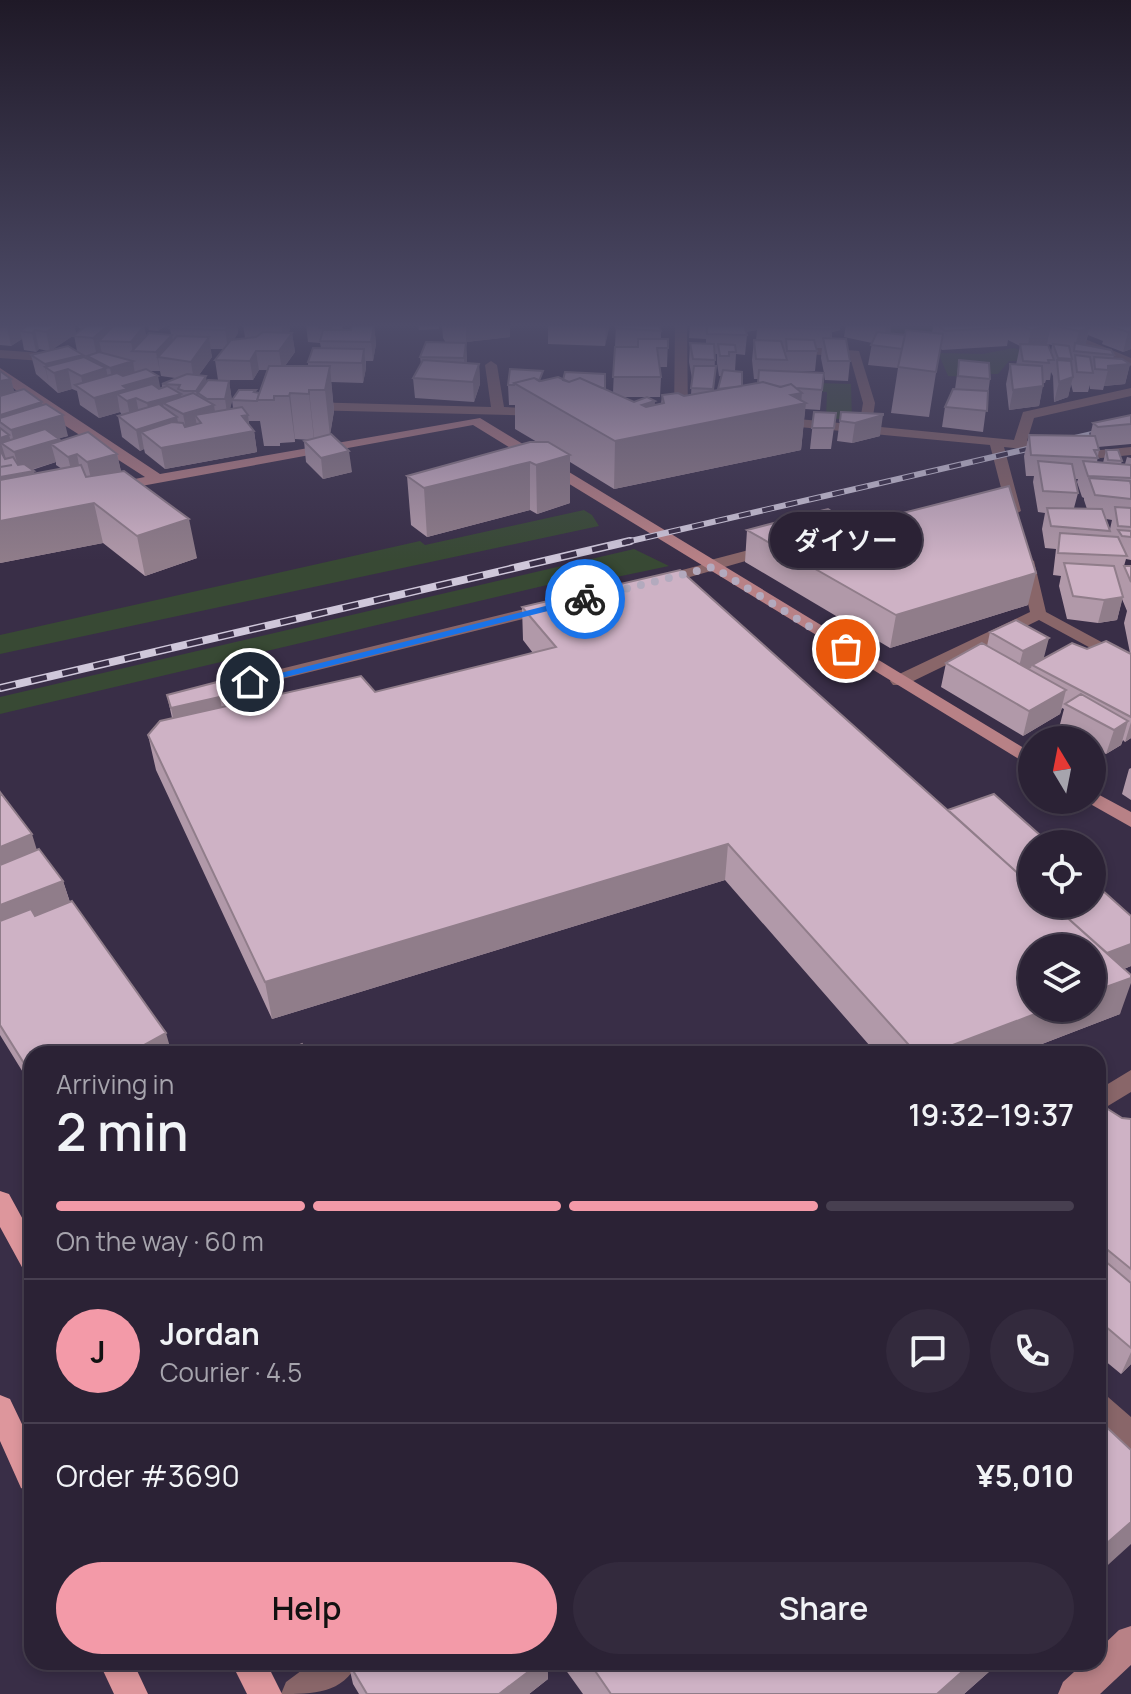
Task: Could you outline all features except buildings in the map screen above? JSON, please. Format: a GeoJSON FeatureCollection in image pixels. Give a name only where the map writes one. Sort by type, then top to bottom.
{"type":"FeatureCollection","features":[{"type":"Feature","properties":{"kind":"main road"},"geometry":{"type":"LineString","coordinates":[[0,1202],[24,1246]]}},
{"type":"Feature","properties":{"kind":"main road"},"geometry":{"type":"LineString","coordinates":[[0,1409],[24,1461]]}},
{"type":"Feature","properties":{"kind":"main road"},"geometry":{"type":"LineString","coordinates":[[120,1670],[131,1694]]}},
{"type":"Feature","properties":{"kind":"main road"},"geometry":{"type":"LineString","coordinates":[[252,1670],[265,1694]]}},
{"type":"Feature","properties":{"kind":"street"},"geometry":{"type":"LineString","coordinates":[[32,403],[157,479]]}},
{"type":"Feature","properties":{"kind":"street"},"geometry":{"type":"LineString","coordinates":[[497,403],[498,411]]}},
{"type":"Feature","properties":{"kind":"street"},"geometry":{"type":"LineString","coordinates":[[681,403],[681,417]]}},
{"type":"Feature","properties":{"kind":"street"},"geometry":{"type":"LineString","coordinates":[[866,427],[869,403]]}},
{"type":"Feature","properties":{"kind":"street"},"geometry":{"type":"LineString","coordinates":[[1020,444],[1028,415],[1082,403]]}},
{"type":"Feature","properties":{"kind":"street"},"geometry":{"type":"LineString","coordinates":[[293,406],[479,415],[711,566],[1018,753]]}},
{"type":"Feature","properties":{"kind":"street"},"geometry":{"type":"LineString","coordinates":[[95,491],[498,411],[563,414]]}},
{"type":"Feature","properties":{"kind":"street"},"geometry":{"type":"LineString","coordinates":[[769,421],[866,427],[1101,454],[1131,451]]}},
{"type":"Feature","properties":{"kind":"street"},"geometry":{"type":"LineString","coordinates":[[996,441],[1001,491],[1020,538],[1039,614],[1131,665]]}},
{"type":"Feature","properties":{"kind":"street"},"geometry":{"type":"LineString","coordinates":[[651,583],[783,546]]}},
{"type":"Feature","properties":{"kind":"street"},"geometry":{"type":"LineString","coordinates":[[250,682],[559,606]]}},
{"type":"Feature","properties":{"kind":"street"},"geometry":{"type":"LineString","coordinates":[[899,681],[1039,614]]}},
{"type":"Feature","properties":{"kind":"street"},"geometry":{"type":"LineString","coordinates":[[1106,806],[1131,821]]}},
{"type":"Feature","properties":{"kind":"street"},"geometry":{"type":"LineString","coordinates":[[1106,1097],[1131,1079]]}},
{"type":"Feature","properties":{"kind":"street"},"geometry":{"type":"LineString","coordinates":[[1106,1414],[1131,1436]]}},
{"type":"Feature","properties":{"kind":"street"},"geometry":{"type":"LineString","coordinates":[[1106,1665],[1131,1642]]}},
{"type":"Feature","properties":{"kind":"street"},"geometry":{"type":"LineString","coordinates":[[298,1694],[330,1670]]}},
{"type":"Feature","properties":{"kind":"street"},"geometry":{"type":"LineString","coordinates":[[1075,1694],[1101,1670]]}},
{"type":"Feature","properties":{"kind":"green space"},"geometry":{"type":"Polygon","coordinates":[[[827,403],[852,403],[852,420],[826,418],[827,403]]]}},
{"type":"Feature","properties":{"kind":"green space"},"geometry":{"type":"Polygon","coordinates":[[[584,510],[592,515],[599,526],[0,654],[0,635],[420,541],[425,545],[584,510]]]}},
{"type":"Feature","properties":{"kind":"green space"},"geometry":{"type":"Polygon","coordinates":[[[634,549],[669,566],[607,579],[598,573],[0,714],[0,697],[634,549]]]}},
{"type":"Feature","properties":{"kind":"railway"},"geometry":{"type":"LineString","coordinates":[[622,543],[1131,425]]}},
{"type":"Feature","properties":{"kind":"railway"},"geometry":{"type":"LineString","coordinates":[[0,688],[630,541]]}},
{"type":"Feature","properties":{"kind":"way so far"},"geometry":{"type":"LineString","coordinates":[[585,599],[713,567],[846,649]]}},
{"type":"Feature","properties":{"kind":"place","name":"ダイソー"},"geometry":{"type":"Point","coordinates":[846,649]}},
{"type":"Feature","properties":{"kind":"route"},"geometry":{"type":"LineString","coordinates":[[250,682],[585,599]]}}]}
